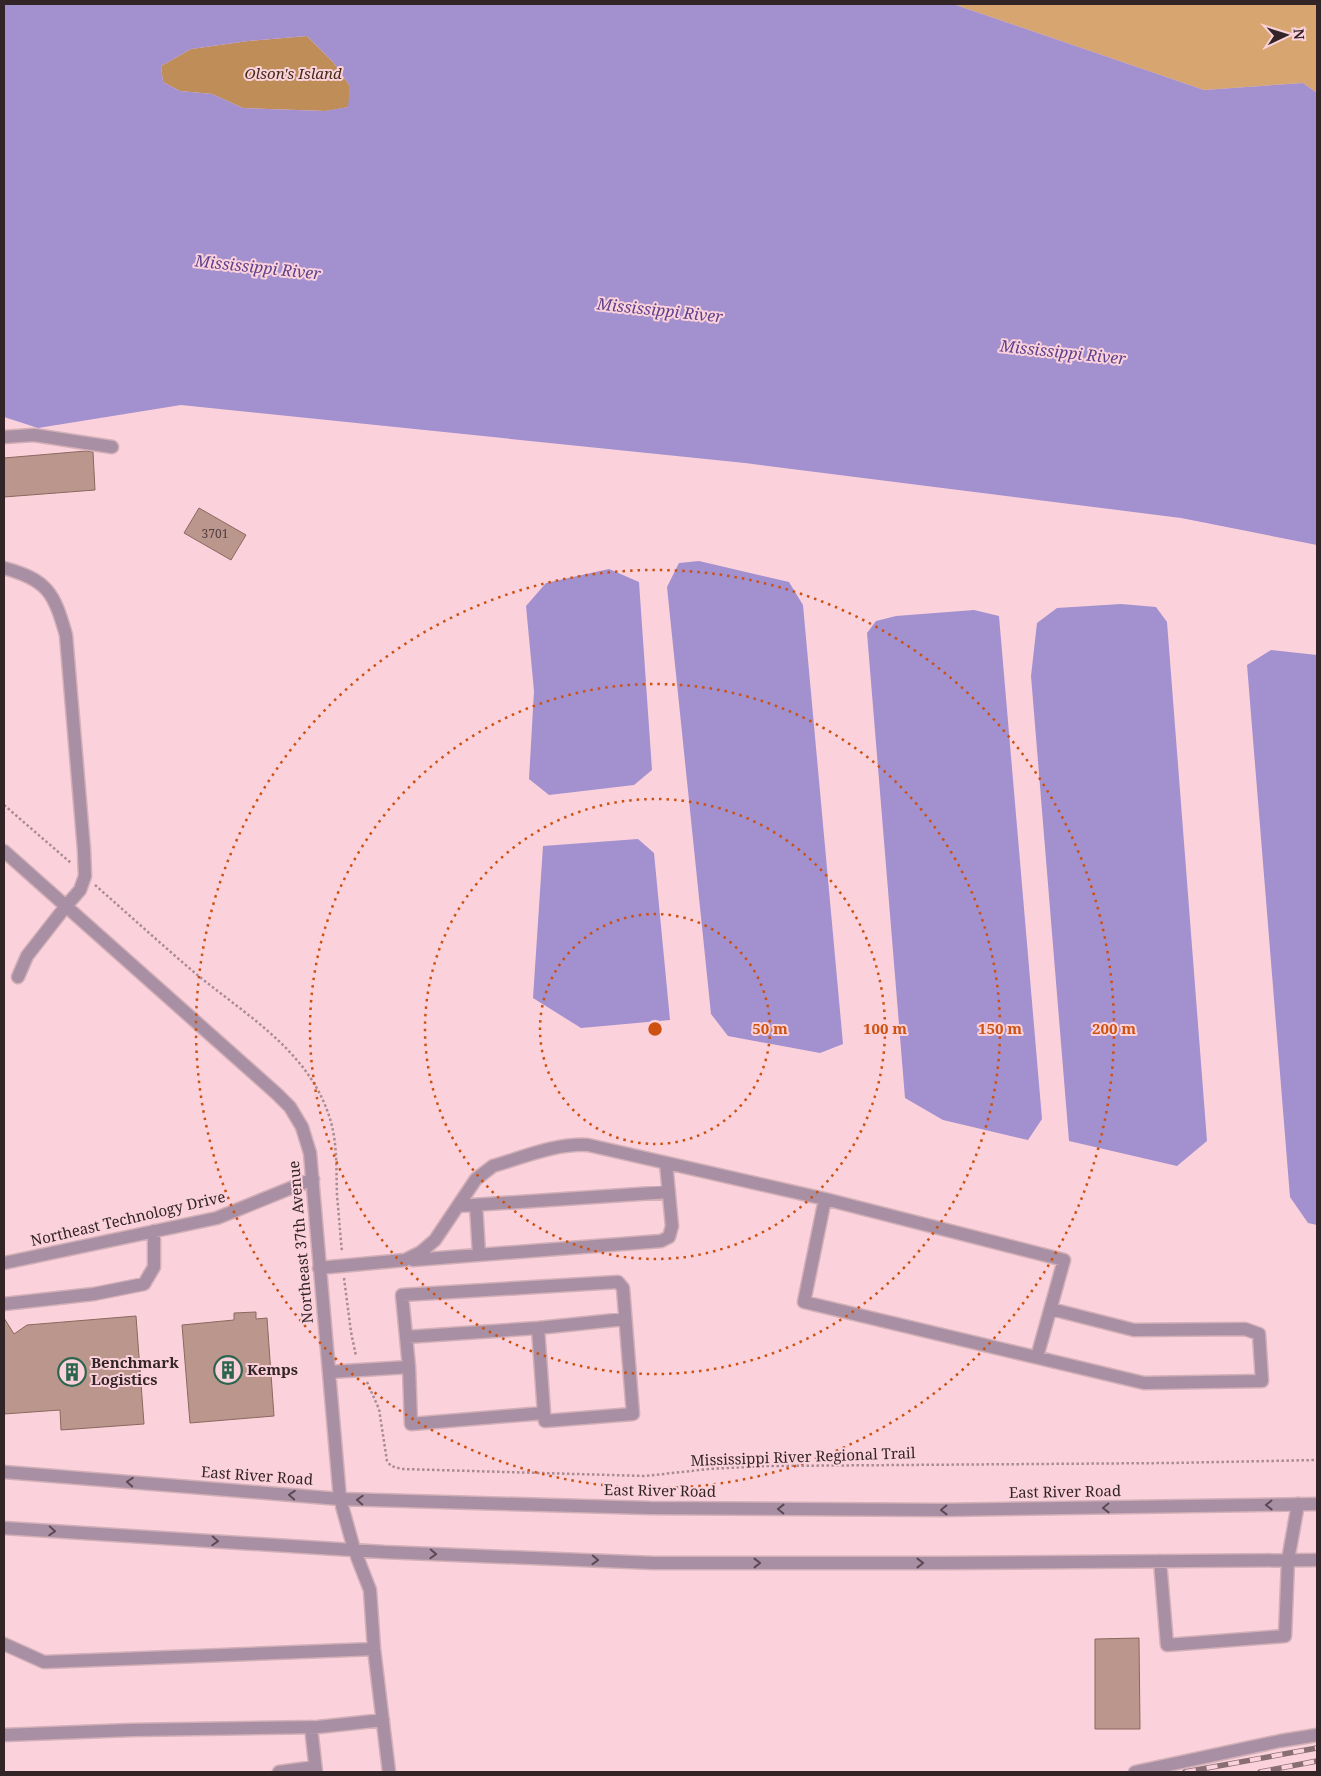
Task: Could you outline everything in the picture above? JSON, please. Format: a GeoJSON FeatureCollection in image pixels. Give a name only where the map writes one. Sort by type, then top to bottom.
{"type":"FeatureCollection","features":[{"type":"Feature","properties":{"kind":"street"},"geometry":{"type":"LineString","coordinates":[[4,437],[34,435],[112,447]]}},
{"type":"Feature","properties":{"kind":"street"},"geometry":{"type":"LineString","coordinates":[[4,568],[28,576],[40,583],[52,595],[66,635],[85,876],[80,890],[27,956],[18,977]]}},
{"type":"Feature","properties":{"kind":"street","name":"Northeast 37th Avenue"},"geometry":{"type":"LineString","coordinates":[[4,851],[277,1094],[290,1107],[302,1127],[310,1153],[313,1179],[319,1268],[340,1499],[354,1549],[370,1590],[374,1648],[389,1772]]}},
{"type":"Feature","properties":{"kind":"street"},"geometry":{"type":"LineString","coordinates":[[405,1260],[421,1252],[436,1240],[476,1178],[493,1166],[562,1146],[588,1145],[825,1199],[1064,1260],[1037,1357]]}},
{"type":"Feature","properties":{"kind":"street"},"geometry":{"type":"LineString","coordinates":[[319,1268],[479,1254],[661,1242],[669,1236],[672,1226],[666,1163]]}},
{"type":"Feature","properties":{"kind":"street","name":"Northeast Technology Drive"},"geometry":{"type":"LineString","coordinates":[[4,1263],[217,1218],[313,1179]]}},
{"type":"Feature","properties":{"kind":"street"},"geometry":{"type":"LineString","coordinates":[[458,1206],[669,1192]]}},
{"type":"Feature","properties":{"kind":"street"},"geometry":{"type":"LineString","coordinates":[[825,1199],[804,1302],[1144,1383],[1262,1381],[1259,1334],[1245,1329],[1134,1330],[1051,1309]]}},
{"type":"Feature","properties":{"kind":"street"},"geometry":{"type":"LineString","coordinates":[[476,1205],[479,1254]]}},
{"type":"Feature","properties":{"kind":"street"},"geometry":{"type":"LineString","coordinates":[[4,1304],[94,1294],[144,1284],[154,1267],[154,1231]]}},
{"type":"Feature","properties":{"kind":"street"},"geometry":{"type":"LineString","coordinates":[[538,1328],[545,1421],[633,1414],[623,1288],[618,1282],[402,1295],[411,1424],[544,1414]]}},
{"type":"Feature","properties":{"kind":"street"},"geometry":{"type":"LineString","coordinates":[[406,1337],[538,1328],[626,1319]]}},
{"type":"Feature","properties":{"kind":"street"},"geometry":{"type":"LineString","coordinates":[[328,1372],[408,1367]]}},
{"type":"Feature","properties":{"kind":"street","name":"East River Road"},"geometry":{"type":"LineString","coordinates":[[4,1472],[340,1499],[650,1508],[885,1510],[1317,1504]]}},
{"type":"Feature","properties":{"kind":"street"},"geometry":{"type":"LineString","coordinates":[[1160,1562],[1167,1645],[1285,1636],[1288,1560],[1298,1504]]}},
{"type":"Feature","properties":{"kind":"street"},"geometry":{"type":"LineString","coordinates":[[4,1528],[384,1552],[663,1563],[1317,1560]]}},
{"type":"Feature","properties":{"kind":"street"},"geometry":{"type":"LineString","coordinates":[[4,1644],[44,1662],[374,1648]]}},
{"type":"Feature","properties":{"kind":"street"},"geometry":{"type":"LineString","coordinates":[[4,1735],[131,1730],[311,1727],[382,1720]]}},
{"type":"Feature","properties":{"kind":"street"},"geometry":{"type":"LineString","coordinates":[[279,1772],[315,1769],[311,1727]]}},
{"type":"Feature","properties":{"kind":"street"},"geometry":{"type":"LineString","coordinates":[[1135,1772],[1317,1735]]}},
{"type":"Feature","properties":{"kind":"path","name":"Mississippi River Regional Trail"},"geometry":{"type":"LineString","coordinates":[[361,1370],[380,1409],[388,1461],[391,1466],[402,1469],[645,1476],[709,1469],[767,1466],[1317,1460]]}},
{"type":"Feature","properties":{"kind":"shaded area"},"geometry":{"type":"Polygon","coordinates":[[[953,4],[1317,4],[1317,93],[1303,83],[1204,90],[953,4]]]}},
{"type":"Feature","properties":{"kind":"green space","name":"Olson's Island"},"geometry":{"type":"Polygon","coordinates":[[[307,36],[333,62],[350,86],[349,107],[326,111],[243,108],[212,94],[180,91],[163,82],[161,66],[191,49],[248,41],[307,36]]]}},
{"type":"Feature","properties":{"kind":"water","name":"Mississippi River"},"geometry":{"type":"Polygon","coordinates":[[[4,4],[953,4],[1204,90],[1303,83],[1317,93],[1317,545],[1181,518],[745,463],[181,405],[38,428],[4,417],[4,4]],[[307,36],[248,41],[191,49],[161,66],[163,82],[180,91],[212,94],[243,108],[325,111],[348,107],[350,86],[333,62],[307,36]]]}},
{"type":"Feature","properties":{"kind":"water"},"geometry":{"type":"Polygon","coordinates":[[[699,561],[789,582],[803,605],[843,1044],[820,1053],[728,1036],[711,1014],[667,587],[679,563],[699,561]]]}},
{"type":"Feature","properties":{"kind":"water"},"geometry":{"type":"Polygon","coordinates":[[[609,569],[639,582],[652,770],[634,785],[549,795],[529,779],[534,691],[526,606],[546,583],[609,569]]]}},
{"type":"Feature","properties":{"kind":"water"},"geometry":{"type":"Polygon","coordinates":[[[1121,604],[1156,607],[1167,622],[1207,1141],[1177,1166],[1069,1141],[1031,676],[1037,623],[1057,608],[1121,604]]]}},
{"type":"Feature","properties":{"kind":"water"},"geometry":{"type":"Polygon","coordinates":[[[974,610],[999,616],[1042,1119],[1028,1140],[943,1120],[905,1098],[867,633],[876,621],[896,616],[974,610]]]}},
{"type":"Feature","properties":{"kind":"water"},"geometry":{"type":"Polygon","coordinates":[[[1271,650],[1317,655],[1317,1225],[1308,1223],[1290,1197],[1247,665],[1271,650]]]}},
{"type":"Feature","properties":{"kind":"water"},"geometry":{"type":"Polygon","coordinates":[[[638,839],[654,853],[670,1020],[581,1028],[533,998],[543,846],[638,839]]]}},
{"type":"Feature","properties":{"kind":"building"},"geometry":{"type":"Polygon","coordinates":[[[93,452],[95,490],[4,497],[4,458],[93,452]]]}},
{"type":"Feature","properties":{"kind":"building"},"geometry":{"type":"Polygon","coordinates":[[[199,508],[246,535],[231,560],[184,533],[199,508]]]}},
{"type":"Feature","properties":{"kind":"building","name":"Kemps"},"geometry":{"type":"Polygon","coordinates":[[[256,1312],[256,1319],[267,1318],[274,1416],[190,1423],[182,1325],[234,1320],[234,1313],[256,1312]]]}},
{"type":"Feature","properties":{"kind":"building","name":"Benchmark Logistics"},"geometry":{"type":"Polygon","coordinates":[[[136,1316],[144,1424],[61,1430],[60,1410],[4,1414],[4,1318],[14,1334],[27,1325],[136,1316]]]}},
{"type":"Feature","properties":{"kind":"building"},"geometry":{"type":"Polygon","coordinates":[[[1139,1638],[1140,1729],[1095,1729],[1095,1639],[1139,1638]]]}},
{"type":"Feature","properties":{"kind":"railway"},"geometry":{"type":"LineString","coordinates":[[1185,1772],[1317,1748]]}},
{"type":"Feature","properties":{"kind":"railway"},"geometry":{"type":"LineString","coordinates":[[1260,1772],[1317,1761]]}},
{"type":"Feature","properties":{"kind":"place","name":"Kemps"},"geometry":{"type":"Point","coordinates":[228,1370]}},
{"type":"Feature","properties":{"kind":"place","name":"Benchmark Logistics"},"geometry":{"type":"Point","coordinates":[72,1372]}}]}
